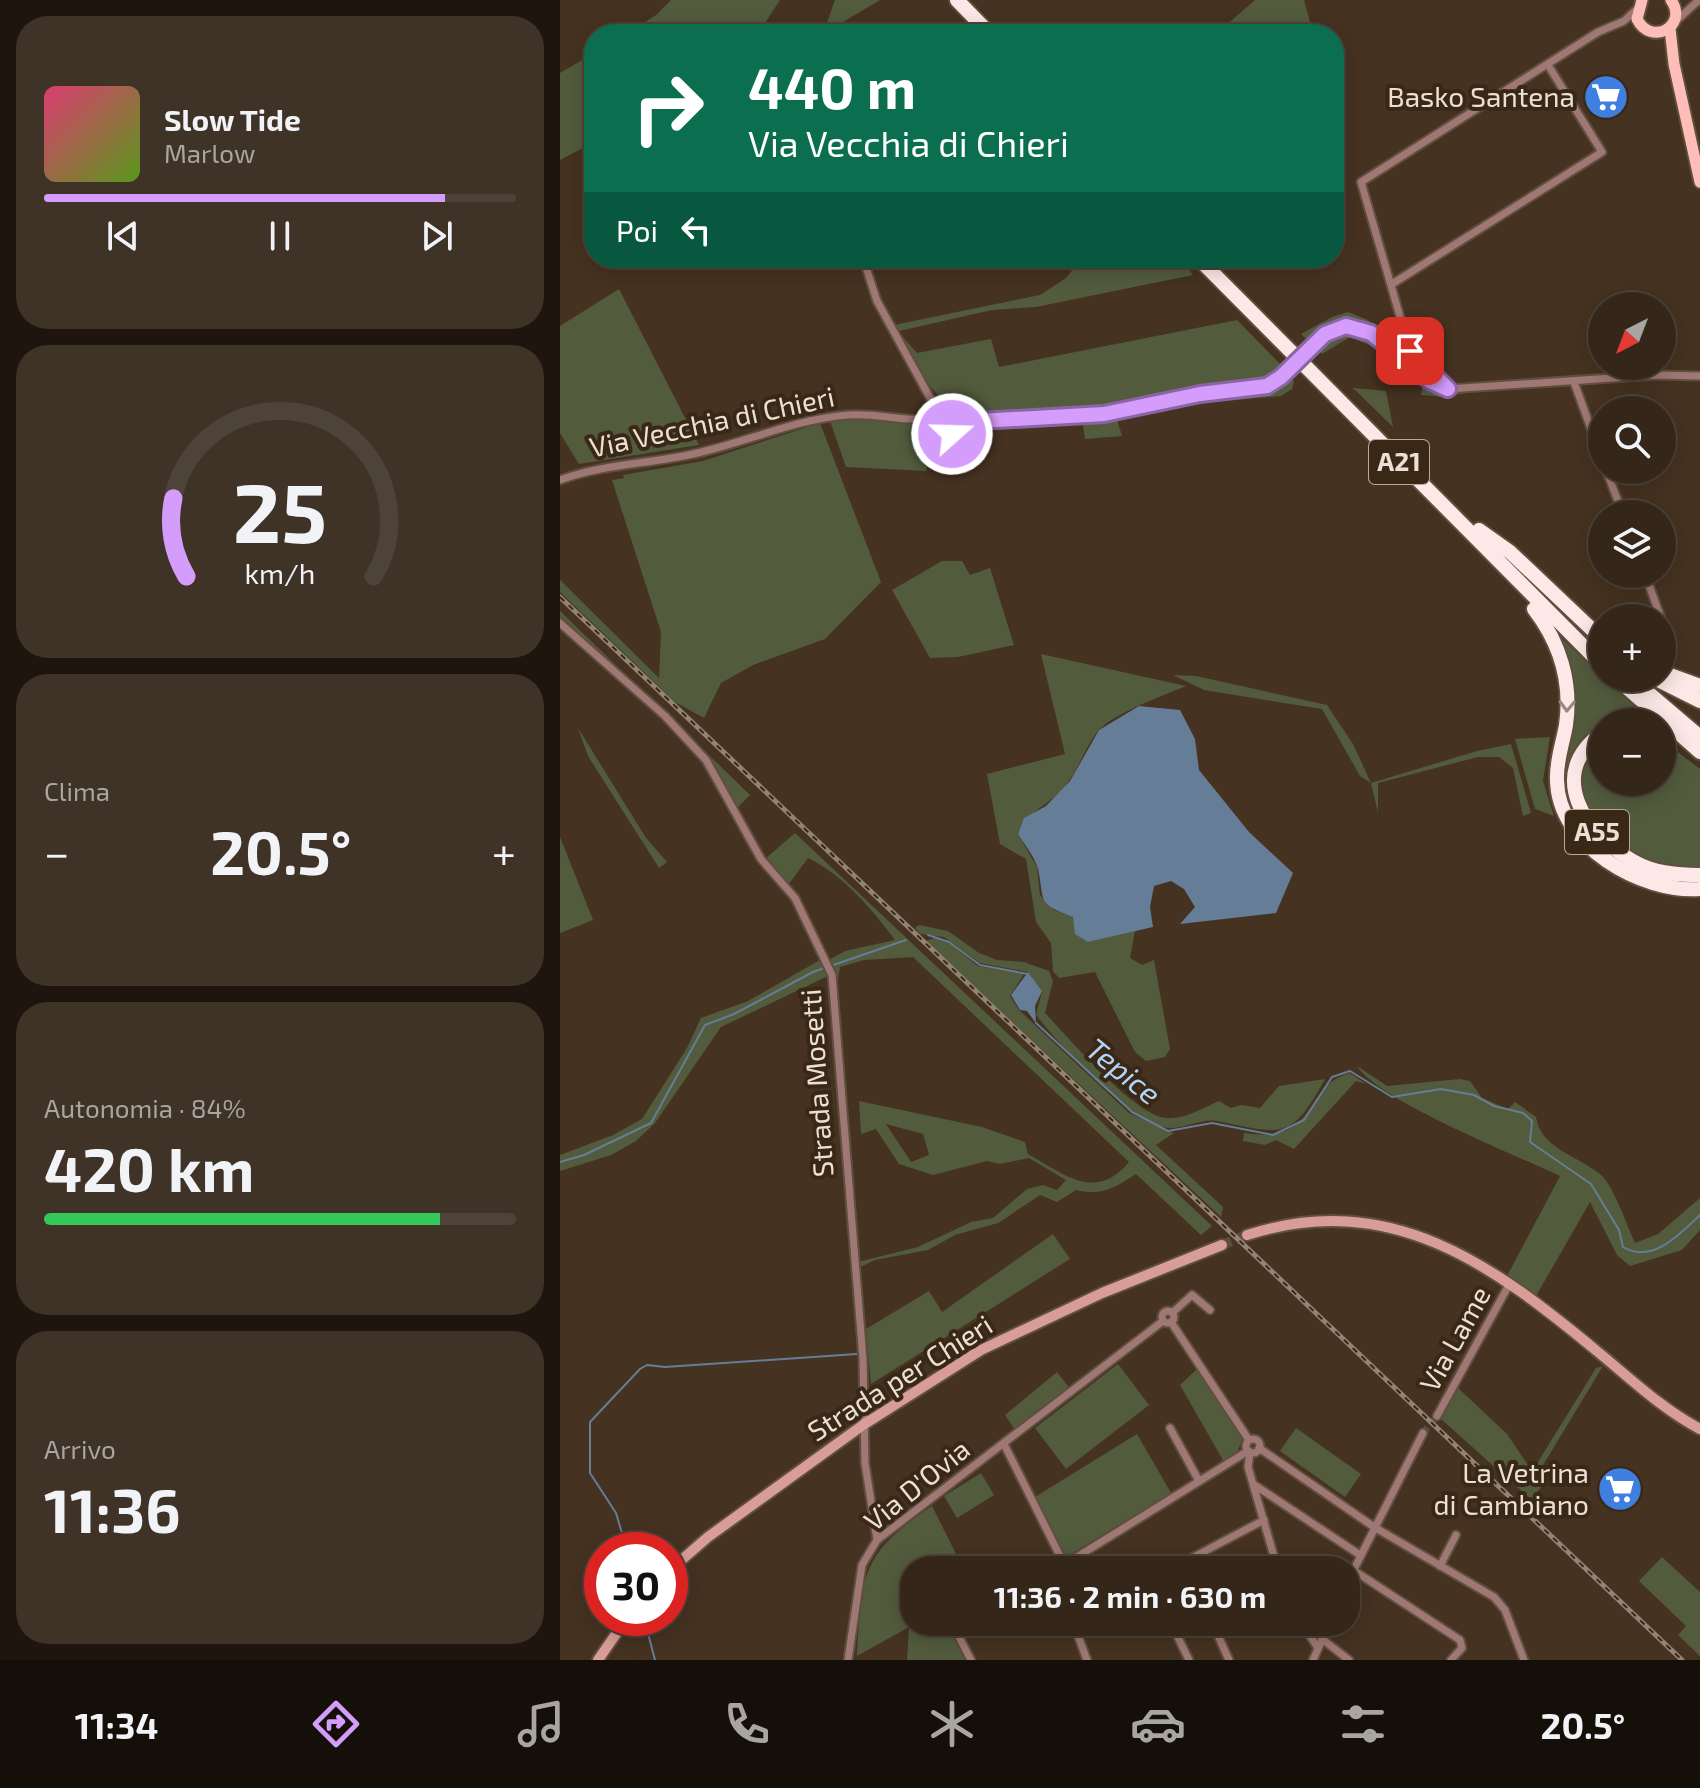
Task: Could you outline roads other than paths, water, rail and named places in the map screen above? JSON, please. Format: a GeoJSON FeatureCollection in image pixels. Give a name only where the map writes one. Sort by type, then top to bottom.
{"type":"FeatureCollection","features":[{"type":"Feature","properties":{"kind":"highway"},"geometry":{"type":"LineString","coordinates":[[944,0],[968,24]]}},
{"type":"Feature","properties":{"kind":"highway"},"geometry":{"type":"LineString","coordinates":[[957,0],[980,24]]}},
{"type":"Feature","properties":{"kind":"highway","name":"A21"},"geometry":{"type":"LineString","coordinates":[[1208,268],[1588,651]]}},
{"type":"Feature","properties":{"kind":"highway"},"geometry":{"type":"LineString","coordinates":[[1221,268],[1588,638]]}},
{"type":"Feature","properties":{"kind":"highway","name":"A55"},"geometry":{"type":"LineString","coordinates":[[1452,516],[1482,555],[1540,617],[1559,651],[1568,698],[1557,780],[1568,816],[1583,838],[1629,875],[1654,885],[1700,889]]}},
{"type":"Feature","properties":{"kind":"highway"},"geometry":{"type":"LineString","coordinates":[[1479,530],[1510,552],[1588,626]]}},
{"type":"Feature","properties":{"kind":"highway"},"geometry":{"type":"LineString","coordinates":[[1555,597],[1588,622]]}},
{"type":"Feature","properties":{"kind":"highway"},"geometry":{"type":"LineString","coordinates":[[1676,677],[1700,686]]}},
{"type":"Feature","properties":{"kind":"highway"},"geometry":{"type":"LineString","coordinates":[[1676,689],[1700,701]]}},
{"type":"Feature","properties":{"kind":"highway"},"geometry":{"type":"LineString","coordinates":[[1632,692],[1700,752]]}},
{"type":"Feature","properties":{"kind":"highway"},"geometry":{"type":"LineString","coordinates":[[1647,692],[1700,737]]}},
{"type":"Feature","properties":{"kind":"highway"},"geometry":{"type":"LineString","coordinates":[[1676,742],[1700,759]]}},
{"type":"Feature","properties":{"kind":"highway","name":"A55"},"geometry":{"type":"LineString","coordinates":[[1588,746],[1575,765],[1575,798],[1600,836],[1635,862],[1669,873],[1700,875]]}},
{"type":"Feature","properties":{"kind":"main road"},"geometry":{"type":"LineString","coordinates":[[1673,3],[1674,64],[1700,182]]}},
{"type":"Feature","properties":{"kind":"main road"},"geometry":{"type":"LineString","coordinates":[[1640,4],[1639,24],[1656,34],[1674,64]]}},
{"type":"Feature","properties":{"kind":"main road"},"geometry":{"type":"LineString","coordinates":[[1656,34],[1672,25]]}},
{"type":"Feature","properties":{"kind":"main road"},"geometry":{"type":"LineString","coordinates":[[1247,1235],[1304,1221],[1377,1224],[1435,1242],[1510,1283],[1680,1418],[1700,1426]]}},
{"type":"Feature","properties":{"kind":"main road","name":"Strada per Chieri"},"geometry":{"type":"LineString","coordinates":[[688,1554],[863,1425],[981,1350],[1102,1293],[1222,1245]]}},
{"type":"Feature","properties":{"kind":"main road"},"geometry":{"type":"LineString","coordinates":[[598,1660],[615,1636]]}},
{"type":"Feature","properties":{"kind":"street"},"geometry":{"type":"LineString","coordinates":[[1673,3],[1682,8],[1696,2]]}},
{"type":"Feature","properties":{"kind":"street"},"geometry":{"type":"LineString","coordinates":[[1672,25],[1696,2]]}},
{"type":"Feature","properties":{"kind":"street"},"geometry":{"type":"LineString","coordinates":[[1448,389],[1410,351],[1361,182],[1598,32],[1624,21],[1640,4]]}},
{"type":"Feature","properties":{"kind":"street"},"geometry":{"type":"LineString","coordinates":[[1624,21],[1639,24]]}},
{"type":"Feature","properties":{"kind":"street"},"geometry":{"type":"LineString","coordinates":[[1392,284],[1602,152],[1548,65]]}},
{"type":"Feature","properties":{"kind":"street"},"geometry":{"type":"LineString","coordinates":[[866,268],[877,301],[934,399],[943,431],[952,434],[980,421],[1104,414],[1209,393],[1267,386],[1281,377],[1322,337],[1346,326],[1363,328],[1430,381],[1448,389],[1700,376]]}},
{"type":"Feature","properties":{"kind":"street"},"geometry":{"type":"LineString","coordinates":[[1574,382],[1588,420]]}},
{"type":"Feature","properties":{"kind":"street"},"geometry":{"type":"LineString","coordinates":[[934,399],[948,409],[980,421]]}},
{"type":"Feature","properties":{"kind":"street"},"geometry":{"type":"LineString","coordinates":[[940,416],[948,409]]}},
{"type":"Feature","properties":{"kind":"street"},"geometry":{"type":"LineString","coordinates":[[961,413],[965,421],[962,429]]}},
{"type":"Feature","properties":{"kind":"street","name":"Via Vecchia di Chieri"},"geometry":{"type":"LineString","coordinates":[[560,480],[588,469],[693,454],[810,421],[874,414],[923,420],[940,416]]}},
{"type":"Feature","properties":{"kind":"street","name":"Via Vecchia di Chieri"},"geometry":{"type":"LineString","coordinates":[[923,420],[943,431]]}},
{"type":"Feature","properties":{"kind":"street","name":"Strada Mosetti"},"geometry":{"type":"LineString","coordinates":[[560,623],[665,716],[706,760],[761,859],[795,898],[832,975],[863,1359],[867,1492],[877,1540]]}},
{"type":"Feature","properties":{"kind":"street","name":"Via Lame"},"geometry":{"type":"LineString","coordinates":[[1437,1416],[1510,1283]]}},
{"type":"Feature","properties":{"kind":"street","name":"Via D'Ovia"},"geometry":{"type":"LineString","coordinates":[[848,1660],[862,1565],[877,1540],[1167,1322],[1163,1312],[1172,1313],[1192,1295],[1210,1310]]}},
{"type":"Feature","properties":{"kind":"street"},"geometry":{"type":"LineString","coordinates":[[1167,1322],[1249,1440],[1248,1467],[1274,1556]]}},
{"type":"Feature","properties":{"kind":"street"},"geometry":{"type":"LineString","coordinates":[[1170,1428],[1199,1481]]}},
{"type":"Feature","properties":{"kind":"street","name":"Via Lame"},"geometry":{"type":"LineString","coordinates":[[1360,1555],[1423,1433]]}},
{"type":"Feature","properties":{"kind":"street"},"geometry":{"type":"LineString","coordinates":[[1249,1440],[1257,1440],[1259,1448],[1374,1527],[1502,1604],[1524,1660]]}},
{"type":"Feature","properties":{"kind":"street"},"geometry":{"type":"LineString","coordinates":[[1004,1444],[1060,1556]]}},
{"type":"Feature","properties":{"kind":"street"},"geometry":{"type":"LineString","coordinates":[[1082,1556],[1199,1481],[1259,1448]]}},
{"type":"Feature","properties":{"kind":"street"},"geometry":{"type":"LineString","coordinates":[[1256,1486],[1360,1555]]}},
{"type":"Feature","properties":{"kind":"street"},"geometry":{"type":"LineString","coordinates":[[1196,1556],[1264,1520]]}},
{"type":"Feature","properties":{"kind":"street"},"geometry":{"type":"LineString","coordinates":[[1440,1566],[1456,1535]]}},
{"type":"Feature","properties":{"kind":"street"},"geometry":{"type":"LineString","coordinates":[[1360,1575],[1460,1640],[1462,1648],[1451,1660]]}},
{"type":"Feature","properties":{"kind":"street"},"geometry":{"type":"LineString","coordinates":[[959,1636],[971,1660]]}},
{"type":"Feature","properties":{"kind":"street"},"geometry":{"type":"LineString","coordinates":[[1078,1636],[1087,1660]]}},
{"type":"Feature","properties":{"kind":"street"},"geometry":{"type":"LineString","coordinates":[[1177,1636],[1189,1660]]}},
{"type":"Feature","properties":{"kind":"street"},"geometry":{"type":"LineString","coordinates":[[1218,1636],[1229,1660]]}},
{"type":"Feature","properties":{"kind":"street"},"geometry":{"type":"LineString","coordinates":[[1310,1636],[1318,1648]]}},
{"type":"Feature","properties":{"kind":"street"},"geometry":{"type":"LineString","coordinates":[[1313,1660],[1323,1636]]}},
{"type":"Feature","properties":{"kind":"street"},"geometry":{"type":"LineString","coordinates":[[1322,1639],[1349,1660]]}},
{"type":"Feature","properties":{"kind":"water"},"geometry":{"type":"Polygon","coordinates":[[[1139,706],[1180,710],[1195,739],[1199,770],[1249,832],[1293,873],[1276,913],[1180,924],[1195,907],[1184,889],[1171,881],[1154,886],[1150,907],[1153,927],[1088,942],[1075,934],[1073,917],[1044,900],[1037,864],[1018,834],[1024,818],[1046,806],[1070,781],[1099,730],[1139,706]]]}},
{"type":"Feature","properties":{"kind":"water"},"geometry":{"type":"Polygon","coordinates":[[[1028,972],[1042,991],[1035,1006],[1036,1023],[1027,1011],[1020,1010],[1011,995],[1028,972]]]}},
{"type":"Feature","properties":{"kind":"waterway","name":"Tepice"},"geometry":{"type":"LineString","coordinates":[[928,935],[949,942],[980,965],[1028,974]]}},
{"type":"Feature","properties":{"kind":"waterway","name":"Tepice"},"geometry":{"type":"LineString","coordinates":[[560,1162],[584,1155],[651,1123],[705,1025],[734,1014],[813,972],[906,940]]}},
{"type":"Feature","properties":{"kind":"waterway","name":"Tepice"},"geometry":{"type":"LineString","coordinates":[[1036,1023],[1132,1112],[1168,1131],[1212,1123],[1273,1135],[1304,1120],[1332,1077],[1350,1071],[1392,1097],[1441,1089],[1474,1095],[1494,1106],[1523,1113],[1532,1121],[1530,1142],[1591,1184],[1619,1230],[1623,1247],[1644,1252],[1655,1250],[1700,1215]]}},
{"type":"Feature","properties":{"kind":"waterway"},"geometry":{"type":"LineString","coordinates":[[622,1532],[616,1513],[590,1473],[590,1422],[640,1369],[647,1365],[665,1367],[857,1354]]}},
{"type":"Feature","properties":{"kind":"waterway"},"geometry":{"type":"LineString","coordinates":[[649,1636],[655,1660]]}},
{"type":"Feature","properties":{"kind":"tunnel"},"geometry":{"type":"LineString","coordinates":[[1222,1245],[1247,1235]]}},
{"type":"Feature","properties":{"kind":"tunnel"},"geometry":{"type":"LineString","coordinates":[[1423,1433],[1437,1416]]}},
{"type":"Feature","properties":{"kind":"railway"},"geometry":{"type":"LineString","coordinates":[[560,597],[1682,1660]]}},
{"type":"Feature","properties":{"kind":"place","name":"Basko Santena"},"geometry":{"type":"Point","coordinates":[1606,97]}},
{"type":"Feature","properties":{"kind":"place","name":"La Vetrina di Cambiano"},"geometry":{"type":"Point","coordinates":[1620,1489]}}]}
